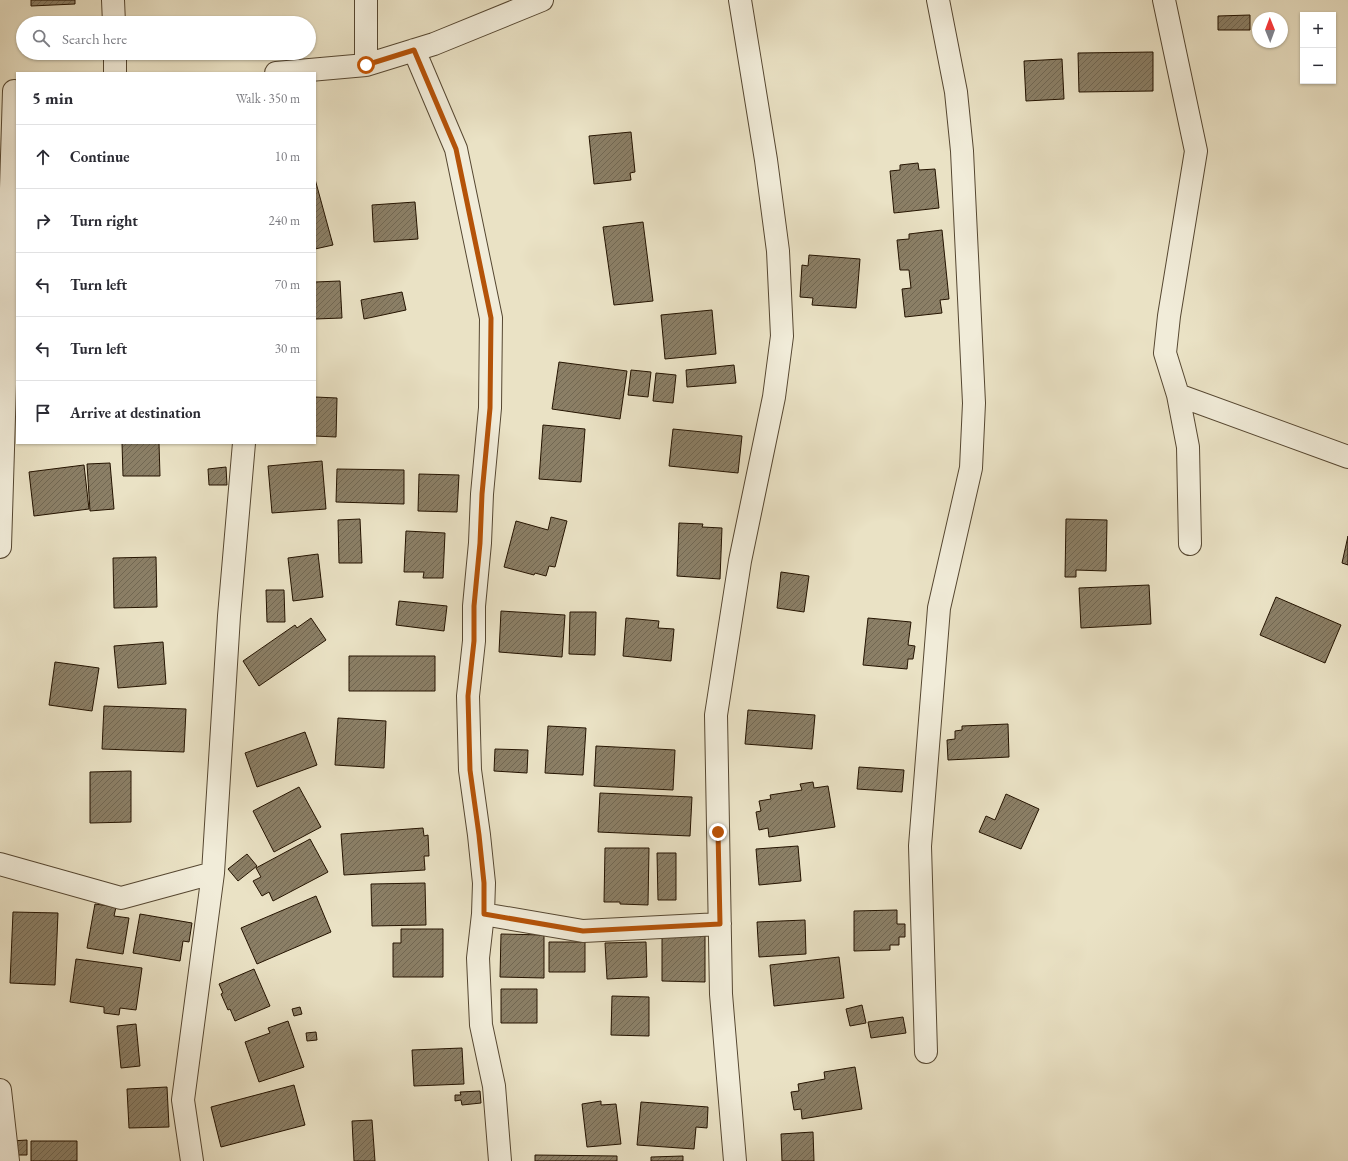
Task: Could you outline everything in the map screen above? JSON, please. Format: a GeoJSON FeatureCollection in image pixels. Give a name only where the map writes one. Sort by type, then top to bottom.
{"type":"FeatureCollection","features":[{"type":"Feature","properties":{"kind":"street"},"geometry":{"type":"LineString","coordinates":[[113,0],[114,16]]}},
{"type":"Feature","properties":{"kind":"street"},"geometry":{"type":"LineString","coordinates":[[366,0],[366,65]]}},
{"type":"Feature","properties":{"kind":"street"},"geometry":{"type":"LineString","coordinates":[[287,72],[366,65],[434,44],[542,0]]}},
{"type":"Feature","properties":{"kind":"street"},"geometry":{"type":"LineString","coordinates":[[735,1161],[721,994],[716,716],[740,561],[774,397],[782,336],[778,250],[766,160],[740,0]]}},
{"type":"Feature","properties":{"kind":"street"},"geometry":{"type":"LineString","coordinates":[[926,1052],[920,846],[939,608],[971,468],[974,403],[962,150],[956,92],[938,0]]}},
{"type":"Feature","properties":{"kind":"street"},"geometry":{"type":"LineString","coordinates":[[1164,0],[1196,151],[1169,316],[1165,353],[1178,394],[1188,447],[1190,544]]}},
{"type":"Feature","properties":{"kind":"street"},"geometry":{"type":"LineString","coordinates":[[414,50],[456,149],[491,318],[490,408],[474,606],[474,641],[468,696],[470,770],[484,883],[484,914],[478,958],[480,1018],[494,1086],[500,1161]]}},
{"type":"Feature","properties":{"kind":"street"},"geometry":{"type":"LineString","coordinates":[[115,60],[115,72]]}},
{"type":"Feature","properties":{"kind":"street"},"geometry":{"type":"LineString","coordinates":[[0,547],[10,91]]}},
{"type":"Feature","properties":{"kind":"street"},"geometry":{"type":"LineString","coordinates":[[1178,394],[1348,457]]}},
{"type":"Feature","properties":{"kind":"street"},"geometry":{"type":"LineString","coordinates":[[192,1161],[183,1100],[213,873],[229,616],[244,444]]}},
{"type":"Feature","properties":{"kind":"street"},"geometry":{"type":"LineString","coordinates":[[0,864],[121,898],[213,873]]}},
{"type":"Feature","properties":{"kind":"street"},"geometry":{"type":"LineString","coordinates":[[484,914],[583,931],[720,924]]}},
{"type":"Feature","properties":{"kind":"street"},"geometry":{"type":"LineString","coordinates":[[1,1102],[8,1161]]}},
{"type":"Feature","properties":{"kind":"building"},"geometry":{"type":"Polygon","coordinates":[[[31,0],[75,0],[75,4],[31,6],[31,0]]]}},
{"type":"Feature","properties":{"kind":"building"},"geometry":{"type":"Polygon","coordinates":[[[1250,15],[1250,30],[1218,30],[1218,16],[1250,15]]]}},
{"type":"Feature","properties":{"kind":"building"},"geometry":{"type":"Polygon","coordinates":[[[1153,52],[1153,91],[1079,92],[1078,53],[1153,52]]]}},
{"type":"Feature","properties":{"kind":"building"},"geometry":{"type":"Polygon","coordinates":[[[1062,59],[1064,99],[1026,101],[1024,61],[1062,59]]]}},
{"type":"Feature","properties":{"kind":"building"},"geometry":{"type":"Polygon","coordinates":[[[631,132],[635,172],[630,173],[631,180],[594,184],[589,136],[631,132]]]}},
{"type":"Feature","properties":{"kind":"building"},"geometry":{"type":"Polygon","coordinates":[[[918,163],[919,170],[935,169],[939,208],[894,213],[890,171],[900,170],[900,165],[918,163]]]}},
{"type":"Feature","properties":{"kind":"building"},"geometry":{"type":"Polygon","coordinates":[[[316,183],[333,245],[316,249],[316,183]]]}},
{"type":"Feature","properties":{"kind":"building"},"geometry":{"type":"Polygon","coordinates":[[[415,202],[418,239],[374,242],[372,205],[415,202]]]}},
{"type":"Feature","properties":{"kind":"building"},"geometry":{"type":"Polygon","coordinates":[[[643,222],[653,301],[614,305],[603,227],[643,222]]]}},
{"type":"Feature","properties":{"kind":"building"},"geometry":{"type":"Polygon","coordinates":[[[942,230],[949,299],[940,300],[942,313],[905,317],[902,289],[911,288],[909,270],[900,270],[897,240],[909,239],[909,234],[942,230]]]}},
{"type":"Feature","properties":{"kind":"building"},"geometry":{"type":"Polygon","coordinates":[[[809,255],[860,259],[856,308],[812,305],[813,298],[800,297],[802,265],[808,266],[809,255]]]}},
{"type":"Feature","properties":{"kind":"building"},"geometry":{"type":"Polygon","coordinates":[[[340,281],[342,318],[316,319],[316,282],[340,281]]]}},
{"type":"Feature","properties":{"kind":"building"},"geometry":{"type":"Polygon","coordinates":[[[402,292],[406,310],[364,319],[361,300],[402,292]]]}},
{"type":"Feature","properties":{"kind":"building"},"geometry":{"type":"Polygon","coordinates":[[[712,310],[716,354],[665,359],[661,315],[712,310]]]}},
{"type":"Feature","properties":{"kind":"building"},"geometry":{"type":"Polygon","coordinates":[[[559,362],[627,371],[620,419],[552,409],[559,362]]]}},
{"type":"Feature","properties":{"kind":"building"},"geometry":{"type":"Polygon","coordinates":[[[734,365],[736,383],[687,387],[686,370],[734,365]]]}},
{"type":"Feature","properties":{"kind":"building"},"geometry":{"type":"Polygon","coordinates":[[[631,370],[651,372],[648,397],[628,395],[631,370]]]}},
{"type":"Feature","properties":{"kind":"building"},"geometry":{"type":"Polygon","coordinates":[[[656,373],[676,375],[673,403],[653,401],[656,373]]]}},
{"type":"Feature","properties":{"kind":"building"},"geometry":{"type":"Polygon","coordinates":[[[316,397],[337,398],[336,437],[316,436],[316,397]]]}},
{"type":"Feature","properties":{"kind":"building"},"geometry":{"type":"Polygon","coordinates":[[[543,425],[585,429],[581,482],[539,479],[543,425]]]}},
{"type":"Feature","properties":{"kind":"building"},"geometry":{"type":"Polygon","coordinates":[[[673,429],[742,436],[738,473],[669,466],[673,429]]]}},
{"type":"Feature","properties":{"kind":"building"},"geometry":{"type":"Polygon","coordinates":[[[122,444],[159,444],[160,476],[123,476],[122,444]]]}},
{"type":"Feature","properties":{"kind":"building"},"geometry":{"type":"Polygon","coordinates":[[[322,461],[326,509],[272,513],[268,466],[322,461]]]}},
{"type":"Feature","properties":{"kind":"building"},"geometry":{"type":"Polygon","coordinates":[[[110,463],[114,509],[90,511],[87,464],[110,463]]]}},
{"type":"Feature","properties":{"kind":"building"},"geometry":{"type":"Polygon","coordinates":[[[84,465],[89,509],[34,516],[29,472],[84,465]]]}},
{"type":"Feature","properties":{"kind":"building"},"geometry":{"type":"Polygon","coordinates":[[[226,467],[227,485],[209,485],[208,469],[226,467]]]}},
{"type":"Feature","properties":{"kind":"building"},"geometry":{"type":"Polygon","coordinates":[[[337,469],[404,470],[404,504],[336,502],[337,469]]]}},
{"type":"Feature","properties":{"kind":"building"},"geometry":{"type":"Polygon","coordinates":[[[419,474],[459,475],[457,512],[418,511],[419,474]]]}},
{"type":"Feature","properties":{"kind":"building"},"geometry":{"type":"Polygon","coordinates":[[[551,517],[567,521],[555,567],[549,566],[546,576],[535,573],[534,575],[504,567],[516,521],[548,530],[551,517]]]}},
{"type":"Feature","properties":{"kind":"building"},"geometry":{"type":"Polygon","coordinates":[[[360,519],[362,563],[339,563],[338,520],[360,519]]]}},
{"type":"Feature","properties":{"kind":"building"},"geometry":{"type":"Polygon","coordinates":[[[1066,519],[1107,520],[1106,571],[1076,570],[1076,577],[1065,577],[1066,519]]]}},
{"type":"Feature","properties":{"kind":"building"},"geometry":{"type":"Polygon","coordinates":[[[679,523],[703,524],[702,527],[722,528],[720,579],[677,576],[679,523]]]}},
{"type":"Feature","properties":{"kind":"building"},"geometry":{"type":"Polygon","coordinates":[[[406,531],[445,533],[443,578],[423,578],[424,572],[404,572],[406,531]]]}},
{"type":"Feature","properties":{"kind":"building"},"geometry":{"type":"Polygon","coordinates":[[[1348,536],[1348,565],[1342,563],[1348,536]]]}},
{"type":"Feature","properties":{"kind":"building"},"geometry":{"type":"Polygon","coordinates":[[[318,554],[323,597],[293,601],[288,558],[318,554]]]}},
{"type":"Feature","properties":{"kind":"building"},"geometry":{"type":"Polygon","coordinates":[[[156,557],[157,607],[114,608],[113,558],[156,557]]]}},
{"type":"Feature","properties":{"kind":"building"},"geometry":{"type":"Polygon","coordinates":[[[781,572],[809,576],[804,612],[777,608],[781,572]]]}},
{"type":"Feature","properties":{"kind":"building"},"geometry":{"type":"Polygon","coordinates":[[[1149,585],[1151,624],[1081,628],[1079,588],[1149,585]]]}},
{"type":"Feature","properties":{"kind":"building"},"geometry":{"type":"Polygon","coordinates":[[[266,590],[284,590],[285,622],[267,622],[266,590]]]}},
{"type":"Feature","properties":{"kind":"building"},"geometry":{"type":"Polygon","coordinates":[[[1276,597],[1341,625],[1325,663],[1260,635],[1276,597]]]}},
{"type":"Feature","properties":{"kind":"building"},"geometry":{"type":"Polygon","coordinates":[[[399,601],[447,606],[444,631],[396,625],[399,601]]]}},
{"type":"Feature","properties":{"kind":"building"},"geometry":{"type":"Polygon","coordinates":[[[501,611],[565,615],[562,657],[499,652],[501,611]]]}},
{"type":"Feature","properties":{"kind":"building"},"geometry":{"type":"Polygon","coordinates":[[[570,612],[596,612],[595,655],[569,654],[570,612]]]}},
{"type":"Feature","properties":{"kind":"building"},"geometry":{"type":"Polygon","coordinates":[[[311,618],[326,640],[259,686],[243,661],[295,625],[297,628],[311,618]]]}},
{"type":"Feature","properties":{"kind":"building"},"geometry":{"type":"Polygon","coordinates":[[[626,618],[659,621],[658,628],[674,629],[671,661],[623,656],[626,618]]]}},
{"type":"Feature","properties":{"kind":"building"},"geometry":{"type":"Polygon","coordinates":[[[868,618],[911,622],[908,645],[915,646],[913,659],[908,659],[907,669],[863,665],[868,618]]]}},
{"type":"Feature","properties":{"kind":"building"},"geometry":{"type":"Polygon","coordinates":[[[163,642],[166,684],[118,688],[114,646],[163,642]]]}},
{"type":"Feature","properties":{"kind":"building"},"geometry":{"type":"Polygon","coordinates":[[[349,656],[435,656],[435,691],[349,691],[349,656]]]}},
{"type":"Feature","properties":{"kind":"building"},"geometry":{"type":"Polygon","coordinates":[[[55,662],[99,668],[92,711],[49,705],[55,662]]]}},
{"type":"Feature","properties":{"kind":"building"},"geometry":{"type":"Polygon","coordinates":[[[104,706],[186,709],[184,752],[102,749],[104,706]]]}},
{"type":"Feature","properties":{"kind":"building"},"geometry":{"type":"Polygon","coordinates":[[[748,710],[815,715],[812,749],[745,744],[748,710]]]}},
{"type":"Feature","properties":{"kind":"building"},"geometry":{"type":"Polygon","coordinates":[[[338,718],[386,721],[384,768],[335,765],[338,718]]]}},
{"type":"Feature","properties":{"kind":"building"},"geometry":{"type":"Polygon","coordinates":[[[1008,724],[1009,757],[948,760],[947,740],[955,739],[955,731],[962,730],[962,726],[1008,724]]]}},
{"type":"Feature","properties":{"kind":"building"},"geometry":{"type":"Polygon","coordinates":[[[548,726],[586,728],[583,775],[545,773],[548,726]]]}},
{"type":"Feature","properties":{"kind":"building"},"geometry":{"type":"Polygon","coordinates":[[[305,732],[317,765],[257,787],[245,753],[305,732]]]}},
{"type":"Feature","properties":{"kind":"building"},"geometry":{"type":"Polygon","coordinates":[[[596,746],[675,750],[673,790],[594,786],[596,746]]]}},
{"type":"Feature","properties":{"kind":"building"},"geometry":{"type":"Polygon","coordinates":[[[495,749],[528,750],[527,773],[494,771],[495,749]]]}},
{"type":"Feature","properties":{"kind":"building"},"geometry":{"type":"Polygon","coordinates":[[[859,767],[904,770],[902,792],[857,789],[859,767]]]}},
{"type":"Feature","properties":{"kind":"building"},"geometry":{"type":"Polygon","coordinates":[[[131,771],[131,822],[90,823],[90,772],[131,771]]]}},
{"type":"Feature","properties":{"kind":"building"},"geometry":{"type":"Polygon","coordinates":[[[813,782],[814,788],[828,786],[835,827],[769,837],[768,828],[759,830],[756,812],[761,811],[759,801],[771,799],[770,795],[802,790],[800,784],[813,782]]]}},
{"type":"Feature","properties":{"kind":"building"},"geometry":{"type":"Polygon","coordinates":[[[299,787],[321,827],[274,852],[253,811],[299,787]]]}},
{"type":"Feature","properties":{"kind":"building"},"geometry":{"type":"Polygon","coordinates":[[[600,793],[692,797],[690,836],[598,832],[600,793]]]}},
{"type":"Feature","properties":{"kind":"building"},"geometry":{"type":"Polygon","coordinates":[[[1006,794],[1039,809],[1021,849],[979,832],[986,816],[995,820],[1006,794]]]}},
{"type":"Feature","properties":{"kind":"building"},"geometry":{"type":"Polygon","coordinates":[[[423,828],[424,836],[428,835],[429,856],[424,856],[425,870],[344,875],[341,834],[423,828]]]}},
{"type":"Feature","properties":{"kind":"building"},"geometry":{"type":"Polygon","coordinates":[[[310,839],[328,872],[273,901],[269,892],[262,896],[253,881],[261,877],[256,868],[310,839]]]}},
{"type":"Feature","properties":{"kind":"building"},"geometry":{"type":"Polygon","coordinates":[[[798,846],[801,881],[759,885],[756,849],[798,846]]]}},
{"type":"Feature","properties":{"kind":"building"},"geometry":{"type":"Polygon","coordinates":[[[605,848],[649,848],[648,905],[604,902],[605,848]]]}},
{"type":"Feature","properties":{"kind":"building"},"geometry":{"type":"Polygon","coordinates":[[[657,853],[676,853],[676,900],[658,900],[657,853]]]}},
{"type":"Feature","properties":{"kind":"building"},"geometry":{"type":"Polygon","coordinates":[[[247,854],[257,866],[238,881],[228,869],[247,854]]]}},
{"type":"Feature","properties":{"kind":"building"},"geometry":{"type":"Polygon","coordinates":[[[425,883],[426,925],[372,926],[371,884],[425,883]]]}},
{"type":"Feature","properties":{"kind":"building"},"geometry":{"type":"Polygon","coordinates":[[[316,896],[331,932],[257,964],[241,928],[316,896]]]}},
{"type":"Feature","properties":{"kind":"building"},"geometry":{"type":"Polygon","coordinates":[[[95,904],[116,907],[114,916],[129,918],[123,954],[87,948],[95,904]]]}},
{"type":"Feature","properties":{"kind":"building"},"geometry":{"type":"Polygon","coordinates":[[[897,910],[897,924],[905,924],[905,937],[899,937],[899,945],[890,945],[890,950],[854,951],[854,911],[897,910]]]}},
{"type":"Feature","properties":{"kind":"building"},"geometry":{"type":"Polygon","coordinates":[[[13,912],[58,913],[55,985],[10,983],[13,912]]]}},
{"type":"Feature","properties":{"kind":"building"},"geometry":{"type":"Polygon","coordinates":[[[140,914],[192,923],[189,942],[183,941],[180,961],[133,953],[140,914]]]}},
{"type":"Feature","properties":{"kind":"building"},"geometry":{"type":"Polygon","coordinates":[[[805,920],[806,954],[759,957],[757,922],[805,920]]]}},
{"type":"Feature","properties":{"kind":"building"},"geometry":{"type":"Polygon","coordinates":[[[401,929],[443,929],[443,977],[393,977],[393,943],[401,943],[401,929]]]}},
{"type":"Feature","properties":{"kind":"building"},"geometry":{"type":"Polygon","coordinates":[[[501,934],[544,935],[544,978],[500,977],[501,934]]]}},
{"type":"Feature","properties":{"kind":"building"},"geometry":{"type":"Polygon","coordinates":[[[662,934],[705,935],[705,982],[662,981],[662,934]]]}},
{"type":"Feature","properties":{"kind":"building"},"geometry":{"type":"Polygon","coordinates":[[[549,942],[585,942],[585,972],[549,972],[549,942]]]}},
{"type":"Feature","properties":{"kind":"building"},"geometry":{"type":"Polygon","coordinates":[[[646,942],[647,977],[607,979],[605,943],[646,942]]]}},
{"type":"Feature","properties":{"kind":"building"},"geometry":{"type":"Polygon","coordinates":[[[839,957],[844,998],[774,1006],[770,965],[839,957]]]}},
{"type":"Feature","properties":{"kind":"building"},"geometry":{"type":"Polygon","coordinates":[[[76,959],[142,968],[136,1010],[120,1008],[119,1015],[104,1013],[104,1007],[70,1002],[76,959]]]}},
{"type":"Feature","properties":{"kind":"building"},"geometry":{"type":"Polygon","coordinates":[[[254,969],[270,1006],[235,1021],[221,994],[223,993],[219,984],[254,969]]]}},
{"type":"Feature","properties":{"kind":"building"},"geometry":{"type":"Polygon","coordinates":[[[501,989],[537,989],[537,1023],[501,1023],[501,989]]]}},
{"type":"Feature","properties":{"kind":"building"},"geometry":{"type":"Polygon","coordinates":[[[612,996],[649,997],[649,1036],[611,1035],[612,996]]]}},
{"type":"Feature","properties":{"kind":"building"},"geometry":{"type":"Polygon","coordinates":[[[862,1005],[866,1023],[850,1026],[846,1009],[862,1005]]]}},
{"type":"Feature","properties":{"kind":"building"},"geometry":{"type":"Polygon","coordinates":[[[300,1007],[302,1014],[294,1016],[292,1009],[300,1007]]]}},
{"type":"Feature","properties":{"kind":"building"},"geometry":{"type":"Polygon","coordinates":[[[903,1017],[906,1033],[871,1038],[868,1022],[903,1017]]]}},
{"type":"Feature","properties":{"kind":"building"},"geometry":{"type":"Polygon","coordinates":[[[288,1021],[304,1067],[259,1082],[245,1042],[270,1033],[268,1028],[288,1021]]]}},
{"type":"Feature","properties":{"kind":"building"},"geometry":{"type":"Polygon","coordinates":[[[136,1024],[140,1066],[121,1068],[117,1026],[136,1024]]]}},
{"type":"Feature","properties":{"kind":"building"},"geometry":{"type":"Polygon","coordinates":[[[316,1032],[317,1040],[307,1041],[306,1033],[316,1032]]]}},
{"type":"Feature","properties":{"kind":"building"},"geometry":{"type":"Polygon","coordinates":[[[462,1048],[464,1084],[414,1086],[412,1050],[462,1048]]]}},
{"type":"Feature","properties":{"kind":"building"},"geometry":{"type":"Polygon","coordinates":[[[855,1067],[862,1109],[802,1119],[801,1109],[794,1110],[791,1092],[799,1091],[798,1084],[825,1079],[824,1072],[855,1067]]]}},
{"type":"Feature","properties":{"kind":"building"},"geometry":{"type":"Polygon","coordinates":[[[294,1085],[305,1125],[221,1147],[211,1107],[294,1085]]]}},
{"type":"Feature","properties":{"kind":"building"},"geometry":{"type":"Polygon","coordinates":[[[167,1087],[169,1127],[129,1128],[127,1089],[167,1087]]]}},
{"type":"Feature","properties":{"kind":"building"},"geometry":{"type":"Polygon","coordinates":[[[480,1091],[481,1103],[462,1105],[461,1100],[455,1101],[455,1095],[461,1095],[460,1092],[480,1091]]]}},
{"type":"Feature","properties":{"kind":"building"},"geometry":{"type":"Polygon","coordinates":[[[601,1101],[601,1105],[616,1104],[621,1144],[587,1147],[582,1104],[601,1101]]]}},
{"type":"Feature","properties":{"kind":"building"},"geometry":{"type":"Polygon","coordinates":[[[641,1102],[708,1107],[707,1128],[696,1127],[694,1149],[637,1145],[641,1102]]]}},
{"type":"Feature","properties":{"kind":"building"},"geometry":{"type":"Polygon","coordinates":[[[372,1120],[375,1161],[354,1161],[352,1121],[372,1120]]]}},
{"type":"Feature","properties":{"kind":"building"},"geometry":{"type":"Polygon","coordinates":[[[813,1132],[814,1161],[782,1161],[781,1134],[813,1132]]]}},
{"type":"Feature","properties":{"kind":"building"},"geometry":{"type":"Polygon","coordinates":[[[27,1140],[27,1155],[12,1155],[11,1141],[27,1140]]]}},
{"type":"Feature","properties":{"kind":"building"},"geometry":{"type":"Polygon","coordinates":[[[31,1141],[77,1141],[77,1161],[31,1161],[31,1141]]]}},
{"type":"Feature","properties":{"kind":"building"},"geometry":{"type":"Polygon","coordinates":[[[535,1155],[617,1156],[617,1161],[535,1161],[535,1155]]]}},
{"type":"Feature","properties":{"kind":"building"},"geometry":{"type":"Polygon","coordinates":[[[683,1156],[683,1161],[651,1161],[651,1157],[683,1156]]]}},
{"type":"Feature","properties":{"kind":"route"},"geometry":{"type":"LineString","coordinates":[[366,65],[414,50],[456,149],[491,318],[490,408],[474,606],[474,641],[468,696],[470,770],[484,883],[484,914],[583,931],[720,924],[718,832]]}}]}
